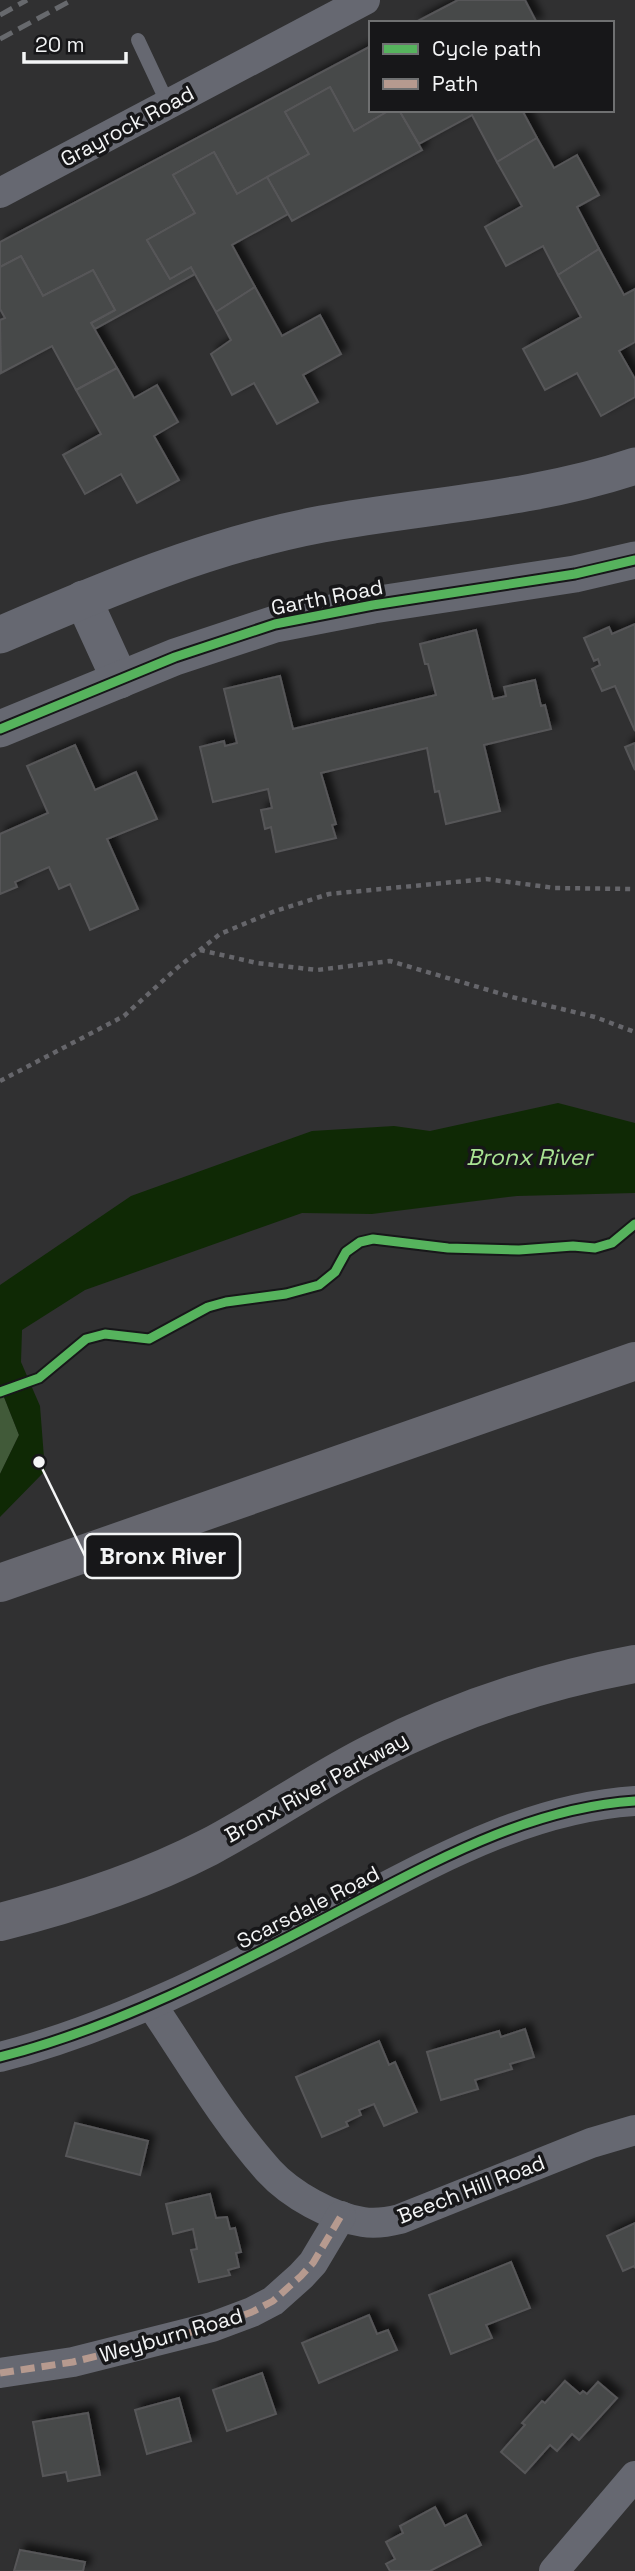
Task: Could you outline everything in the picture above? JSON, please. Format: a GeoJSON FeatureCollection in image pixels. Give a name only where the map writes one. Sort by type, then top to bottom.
{"type":"FeatureCollection","features":[{"type":"Feature","properties":{"kind":"highway"},"geometry":{"type":"LineString","coordinates":[[0,1583],[635,1361]]}},
{"type":"Feature","properties":{"kind":"highway","name":"Bronx River Parkway"},"geometry":{"type":"LineString","coordinates":[[0,1922],[91,1896],[164,1868],[260,1819],[368,1754],[478,1706],[543,1685],[635,1664]]}},
{"type":"Feature","properties":{"kind":"street","name":"Grayrock Road"},"geometry":{"type":"LineString","coordinates":[[0,193],[365,0]]}},
{"type":"Feature","properties":{"kind":"street"},"geometry":{"type":"LineString","coordinates":[[0,635],[83,599],[180,562],[286,533],[320,525],[570,485],[635,466]]}},
{"type":"Feature","properties":{"kind":"street","name":"Garth Road"},"geometry":{"type":"LineString","coordinates":[[0,729],[176,657],[275,624],[373,605],[554,577],[635,560]]}},
{"type":"Feature","properties":{"kind":"street"},"geometry":{"type":"LineString","coordinates":[[83,599],[120,680]]}},
{"type":"Feature","properties":{"kind":"street","name":"Scarsdale Road"},"geometry":{"type":"LineString","coordinates":[[0,2057],[31,2049],[151,2004],[427,1866],[502,1832],[565,1811],[601,1803],[635,1801]]}},
{"type":"Feature","properties":{"kind":"street","name":"Beech Hill Road"},"geometry":{"type":"LineString","coordinates":[[151,2004],[226,2114],[271,2173],[297,2193],[341,2216],[362,2222],[381,2223],[400,2219],[581,2147],[635,2130]]}},
{"type":"Feature","properties":{"kind":"street","name":"Weyburn Road"},"geometry":{"type":"LineString","coordinates":[[0,2373],[73,2362],[212,2327],[252,2312],[273,2301],[302,2276],[313,2263],[341,2216]]}},
{"type":"Feature","properties":{"kind":"street"},"geometry":{"type":"LineString","coordinates":[[554,2571],[635,2476]]}},
{"type":"Feature","properties":{"kind":"lane"},"geometry":{"type":"LineString","coordinates":[[138,40],[169,104]]}},
{"type":"Feature","properties":{"kind":"path"},"geometry":{"type":"LineString","coordinates":[[0,1081],[124,1016],[220,934],[275,911],[329,894],[486,879],[555,888],[635,889]]}},
{"type":"Feature","properties":{"kind":"path"},"geometry":{"type":"LineString","coordinates":[[199,950],[257,963],[317,970],[390,961],[512,997],[595,1017],[635,1032]]}},
{"type":"Feature","properties":{"kind":"shaded area"},"geometry":{"type":"Polygon","coordinates":[[[0,1387],[19,1435],[0,1474],[0,1387]]]}},
{"type":"Feature","properties":{"kind":"water"},"geometry":{"type":"Polygon","coordinates":[[[558,1103],[635,1123],[635,1193],[517,1196],[372,1214],[302,1213],[85,1290],[22,1330],[21,1362],[40,1406],[45,1471],[0,1517],[0,1474],[19,1435],[0,1387],[0,1285],[131,1196],[312,1131],[394,1126],[430,1131],[558,1103]]]}},
{"type":"Feature","properties":{"kind":"building"},"geometry":{"type":"Polygon","coordinates":[[[458,0],[525,0],[536,21],[418,21],[458,0]]]}},
{"type":"Feature","properties":{"kind":"building"},"geometry":{"type":"Polygon","coordinates":[[[369,47],[369,112],[387,112],[354,131],[330,87],[285,112],[309,154],[237,194],[214,152],[173,175],[195,213],[147,240],[170,279],[191,267],[195,274],[95,329],[91,323],[115,310],[93,270],[43,296],[21,256],[0,267],[0,242],[369,47]]]}},
{"type":"Feature","properties":{"kind":"building"},"geometry":{"type":"Polygon","coordinates":[[[330,87],[354,131],[387,112],[400,112],[422,150],[292,221],[267,177],[309,154],[285,112],[330,87]]]}},
{"type":"Feature","properties":{"kind":"building"},"geometry":{"type":"Polygon","coordinates":[[[400,112],[523,112],[537,138],[497,162],[472,115],[419,144],[400,112]]]}},
{"type":"Feature","properties":{"kind":"building"},"geometry":{"type":"Polygon","coordinates":[[[537,138],[554,168],[577,155],[599,195],[577,207],[599,249],[558,275],[543,246],[506,266],[485,227],[522,206],[497,162],[537,138]]]}},
{"type":"Feature","properties":{"kind":"building"},"geometry":{"type":"Polygon","coordinates":[[[214,152],[237,194],[267,177],[288,214],[232,245],[255,287],[216,312],[191,267],[170,279],[147,240],[195,213],[173,175],[214,152]]]}},
{"type":"Feature","properties":{"kind":"building"},"geometry":{"type":"Polygon","coordinates":[[[599,249],[624,295],[635,289],[635,342],[619,351],[635,379],[635,397],[601,416],[577,373],[545,390],[523,349],[581,317],[558,275],[599,249]]]}},
{"type":"Feature","properties":{"kind":"building"},"geometry":{"type":"Polygon","coordinates":[[[21,256],[43,296],[93,270],[115,310],[91,323],[117,368],[76,390],[52,346],[1,373],[0,320],[5,318],[0,309],[0,267],[21,256]]]}},
{"type":"Feature","properties":{"kind":"building"},"geometry":{"type":"Polygon","coordinates":[[[255,287],[282,336],[320,315],[341,354],[303,375],[318,402],[277,424],[254,383],[232,395],[211,354],[231,340],[216,312],[255,287]]]}},
{"type":"Feature","properties":{"kind":"building"},"geometry":{"type":"Polygon","coordinates":[[[117,368],[134,398],[157,385],[178,422],[154,436],[179,480],[137,503],[121,474],[85,494],[63,455],[101,434],[76,390],[117,368]]]}},
{"type":"Feature","properties":{"kind":"building"},"geometry":{"type":"Polygon","coordinates":[[[635,624],[635,731],[615,686],[602,691],[592,669],[600,665],[598,659],[594,661],[584,638],[609,627],[612,634],[635,624]]]}},
{"type":"Feature","properties":{"kind":"building"},"geometry":{"type":"Polygon","coordinates":[[[476,630],[493,699],[506,696],[504,687],[535,680],[541,706],[545,705],[551,729],[484,745],[500,811],[446,824],[439,791],[435,792],[427,748],[321,773],[336,824],[332,825],[336,838],[276,852],[271,827],[265,829],[261,810],[272,808],[268,789],[213,802],[200,747],[224,741],[225,746],[237,743],[224,689],[280,676],[293,729],[436,695],[420,644],[476,630]]]}},
{"type":"Feature","properties":{"kind":"building"},"geometry":{"type":"Polygon","coordinates":[[[635,743],[635,770],[625,747],[635,743]]]}},
{"type":"Feature","properties":{"kind":"building"},"geometry":{"type":"Polygon","coordinates":[[[75,745],[95,790],[136,772],[157,819],[107,839],[138,909],[90,930],[70,884],[59,889],[49,867],[15,882],[17,887],[0,894],[0,834],[48,813],[27,766],[75,745]]]}},
{"type":"Feature","properties":{"kind":"building"},"geometry":{"type":"Polygon","coordinates":[[[525,2029],[534,2057],[510,2064],[512,2069],[475,2080],[478,2089],[441,2100],[427,2052],[499,2031],[501,2037],[525,2029]]]}},
{"type":"Feature","properties":{"kind":"building"},"geometry":{"type":"Polygon","coordinates":[[[379,2041],[389,2065],[395,2062],[417,2112],[384,2126],[374,2104],[359,2110],[361,2115],[346,2122],[348,2126],[322,2137],[296,2077],[379,2041]]]}},
{"type":"Feature","properties":{"kind":"building"},"geometry":{"type":"Polygon","coordinates":[[[75,2123],[148,2141],[140,2175],[66,2156],[75,2123]]]}},
{"type":"Feature","properties":{"kind":"building"},"geometry":{"type":"Polygon","coordinates":[[[210,2194],[216,2218],[227,2217],[230,2229],[235,2228],[241,2252],[236,2253],[239,2267],[228,2270],[230,2275],[199,2282],[191,2250],[197,2249],[193,2229],[173,2234],[166,2204],[210,2194]]]}},
{"type":"Feature","properties":{"kind":"building"},"geometry":{"type":"Polygon","coordinates":[[[635,2223],[635,2268],[634,2266],[623,2271],[607,2236],[635,2223]]]}},
{"type":"Feature","properties":{"kind":"building"},"geometry":{"type":"Polygon","coordinates":[[[511,2262],[530,2308],[486,2325],[492,2338],[451,2354],[429,2295],[511,2262]]]}},
{"type":"Feature","properties":{"kind":"building"},"geometry":{"type":"Polygon","coordinates":[[[369,2315],[377,2334],[388,2330],[397,2350],[319,2383],[302,2343],[369,2315]]]}},
{"type":"Feature","properties":{"kind":"building"},"geometry":{"type":"Polygon","coordinates":[[[262,2373],[276,2414],[227,2431],[213,2390],[262,2373]]]}},
{"type":"Feature","properties":{"kind":"building"},"geometry":{"type":"Polygon","coordinates":[[[565,2381],[580,2394],[583,2391],[587,2394],[598,2382],[617,2398],[579,2440],[572,2434],[557,2451],[550,2445],[525,2473],[501,2452],[525,2425],[522,2423],[565,2381]]]}},
{"type":"Feature","properties":{"kind":"building"},"geometry":{"type":"Polygon","coordinates":[[[179,2398],[191,2441],[147,2454],[135,2410],[179,2398]]]}},
{"type":"Feature","properties":{"kind":"building"},"geometry":{"type":"Polygon","coordinates":[[[88,2413],[100,2475],[68,2481],[66,2472],[43,2476],[33,2422],[88,2413]]]}},
{"type":"Feature","properties":{"kind":"building"},"geometry":{"type":"Polygon","coordinates":[[[435,2507],[445,2526],[466,2515],[481,2545],[430,2571],[390,2571],[386,2564],[395,2559],[386,2542],[403,2533],[400,2526],[435,2507]]]}},
{"type":"Feature","properties":{"kind":"building"},"geometry":{"type":"Polygon","coordinates":[[[20,2550],[85,2562],[83,2571],[14,2571],[20,2550]]]}},
{"type":"Feature","properties":{"kind":"railway"},"geometry":{"type":"LineString","coordinates":[[0,15],[27,0]]}},
{"type":"Feature","properties":{"kind":"railway"},"geometry":{"type":"LineString","coordinates":[[0,39],[72,0]]}},
{"type":"Feature","properties":{"kind":"marked path"},"geometry":{"type":"LineString","coordinates":[[0,2373],[73,2362],[212,2327],[252,2312],[273,2301],[301,2276],[313,2263],[341,2216]]}},
{"type":"Feature","properties":{"kind":"cycle path"},"geometry":{"type":"LineString","coordinates":[[0,729],[175,657],[275,624],[373,605],[575,574],[635,560]]}},
{"type":"Feature","properties":{"kind":"cycle path"},"geometry":{"type":"LineString","coordinates":[[0,1392],[39,1378],[86,1339],[105,1334],[149,1339],[208,1307],[286,1294],[319,1285],[335,1272],[346,1252],[360,1242],[373,1239],[448,1248],[519,1250],[573,1246],[595,1248],[612,1243],[635,1224]]}},
{"type":"Feature","properties":{"kind":"cycle path"},"geometry":{"type":"LineString","coordinates":[[0,2057],[87,2030],[172,1995],[480,1841],[556,1815],[635,1801]]}},
{"type":"Feature","properties":{"kind":"place","name":"Bronx River"},"geometry":{"type":"Point","coordinates":[39,1462]}}]}
